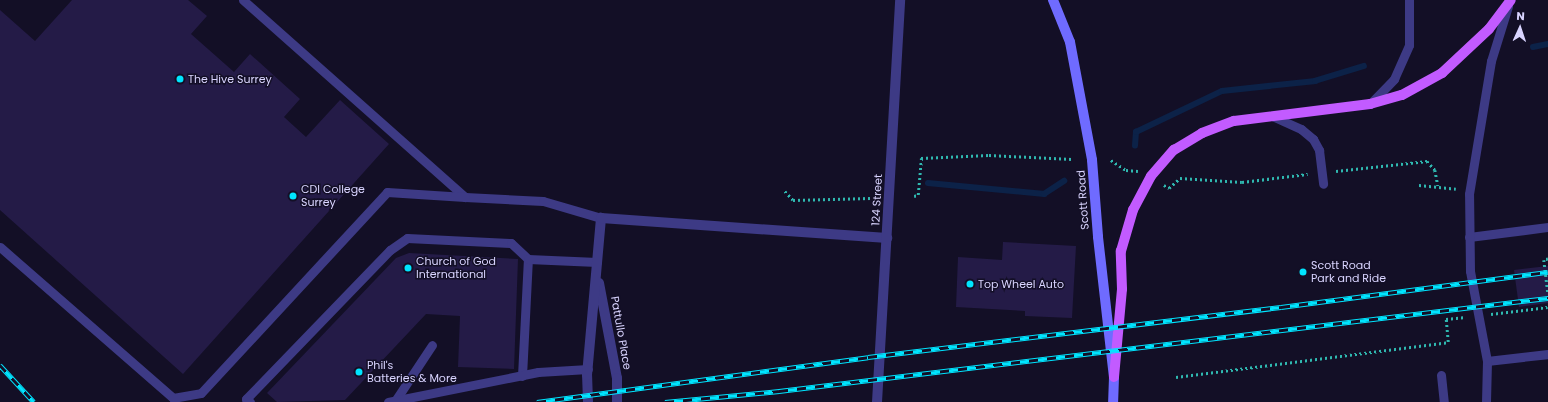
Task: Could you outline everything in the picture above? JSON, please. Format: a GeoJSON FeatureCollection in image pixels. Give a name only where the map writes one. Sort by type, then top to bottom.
{"type":"FeatureCollection","features":[{"type":"Feature","properties":{"kind":"main road","name":"Scott Road"},"geometry":{"type":"LineString","coordinates":[[1053,0],[1070,42],[1085,111],[1092,160],[1098,237],[1114,377],[1113,402]]}},
{"type":"Feature","properties":{"kind":"main road"},"geometry":{"type":"LineString","coordinates":[[1114,377],[1122,288],[1122,251],[1132,210],[1151,176],[1174,150],[1202,133],[1234,121],[1270,115],[1370,104],[1402,94],[1442,72],[1489,28],[1510,2]]}},
{"type":"Feature","properties":{"kind":"street","name":"124 Street"},"geometry":{"type":"LineString","coordinates":[[878,402],[900,0]]}},
{"type":"Feature","properties":{"kind":"street"},"geometry":{"type":"LineString","coordinates":[[601,218],[887,238]]}},
{"type":"Feature","properties":{"kind":"street","name":"Pattullo Place"},"geometry":{"type":"LineString","coordinates":[[588,402],[588,368],[601,218]]}},
{"type":"Feature","properties":{"kind":"street","name":"Pattullo Place"},"geometry":{"type":"LineString","coordinates":[[597,266],[616,378],[617,402]]}},
{"type":"Feature","properties":{"kind":"lane"},"geometry":{"type":"LineString","coordinates":[[243,0],[465,197]]}},
{"type":"Feature","properties":{"kind":"lane"},"geometry":{"type":"LineString","coordinates":[[1370,104],[1394,79],[1409,45],[1409,0]]}},
{"type":"Feature","properties":{"kind":"lane"},"geometry":{"type":"LineString","coordinates":[[1486,402],[1487,360],[1470,271],[1469,194],[1491,61],[1510,2]]}},
{"type":"Feature","properties":{"kind":"lane"},"geometry":{"type":"LineString","coordinates":[[1270,115],[1302,129],[1313,139],[1319,150],[1323,184]]}},
{"type":"Feature","properties":{"kind":"lane"},"geometry":{"type":"LineString","coordinates":[[0,247],[173,398],[201,393],[387,192],[543,201],[601,218]]}},
{"type":"Feature","properties":{"kind":"lane"},"geometry":{"type":"LineString","coordinates":[[1469,237],[1548,227]]}},
{"type":"Feature","properties":{"kind":"lane"},"geometry":{"type":"LineString","coordinates":[[250,402],[246,399],[390,250],[407,238],[511,242],[528,259],[597,266]]}},
{"type":"Feature","properties":{"kind":"lane"},"geometry":{"type":"LineString","coordinates":[[522,376],[528,259]]}},
{"type":"Feature","properties":{"kind":"lane"},"geometry":{"type":"LineString","coordinates":[[392,401],[432,345]]}},
{"type":"Feature","properties":{"kind":"lane"},"geometry":{"type":"LineString","coordinates":[[1487,360],[1548,354]]}},
{"type":"Feature","properties":{"kind":"lane"},"geometry":{"type":"LineString","coordinates":[[392,401],[522,376],[588,368]]}},
{"type":"Feature","properties":{"kind":"lane"},"geometry":{"type":"LineString","coordinates":[[1441,375],[1444,402]]}},
{"type":"Feature","properties":{"kind":"path"},"geometry":{"type":"LineString","coordinates":[[914,196],[918,194],[921,158],[989,155],[1072,159]]}},
{"type":"Feature","properties":{"kind":"path"},"geometry":{"type":"LineString","coordinates":[[1111,160],[1126,170],[1144,172]]}},
{"type":"Feature","properties":{"kind":"path"},"geometry":{"type":"LineString","coordinates":[[1336,171],[1427,161],[1435,170],[1438,186]]}},
{"type":"Feature","properties":{"kind":"path"},"geometry":{"type":"LineString","coordinates":[[1164,185],[1169,188],[1180,178],[1242,182],[1310,173]]}},
{"type":"Feature","properties":{"kind":"path"},"geometry":{"type":"LineString","coordinates":[[1419,185],[1438,186],[1461,190]]}},
{"type":"Feature","properties":{"kind":"path"},"geometry":{"type":"LineString","coordinates":[[785,191],[793,200],[870,198]]}},
{"type":"Feature","properties":{"kind":"path"},"geometry":{"type":"LineString","coordinates":[[1548,259],[1544,260],[1548,294]]}},
{"type":"Feature","properties":{"kind":"path"},"geometry":{"type":"LineString","coordinates":[[1176,377],[1448,342],[1446,319],[1548,307]]}},
{"type":"Feature","properties":{"kind":"building"},"geometry":{"type":"Polygon","coordinates":[[[72,0],[188,0],[207,16],[191,34],[234,72],[250,54],[300,99],[284,117],[306,137],[340,100],[389,144],[183,374],[0,210],[0,10],[35,41],[72,0]]]}},
{"type":"Feature","properties":{"kind":"building"},"geometry":{"type":"Polygon","coordinates":[[[1003,242],[1076,246],[1072,318],[1025,316],[1025,311],[956,307],[958,257],[1002,260],[1003,242]]]}},
{"type":"Feature","properties":{"kind":"building"},"geometry":{"type":"Polygon","coordinates":[[[409,253],[518,259],[514,369],[458,367],[460,316],[426,314],[345,400],[277,402],[267,393],[396,258],[409,253]]]}},
{"type":"Feature","properties":{"kind":"building"},"geometry":{"type":"Polygon","coordinates":[[[1548,266],[1548,303],[1519,307],[1514,270],[1548,266]]]}},
{"type":"Feature","properties":{"kind":"waterway"},"geometry":{"type":"LineString","coordinates":[[1533,47],[1548,44]]}},
{"type":"Feature","properties":{"kind":"waterway"},"geometry":{"type":"LineString","coordinates":[[1135,146],[1136,132],[1222,91],[1315,81],[1364,66]]}},
{"type":"Feature","properties":{"kind":"waterway"},"geometry":{"type":"LineString","coordinates":[[928,183],[1044,194],[1064,181]]}},
{"type":"Feature","properties":{"kind":"railway"},"geometry":{"type":"LineString","coordinates":[[537,402],[868,357],[1281,307],[1548,272]]}},
{"type":"Feature","properties":{"kind":"railway"},"geometry":{"type":"LineString","coordinates":[[665,402],[779,391],[1548,298]]}},
{"type":"Feature","properties":{"kind":"railway"},"geometry":{"type":"LineString","coordinates":[[0,365],[34,402]]}},
{"type":"Feature","properties":{"kind":"place","name":"The Hive Surrey"},"geometry":{"type":"Point","coordinates":[180,79]}},
{"type":"Feature","properties":{"kind":"place","name":"CDI College Surrey"},"geometry":{"type":"Point","coordinates":[293,196]}},
{"type":"Feature","properties":{"kind":"place","name":"Church of God International"},"geometry":{"type":"Point","coordinates":[408,268]}},
{"type":"Feature","properties":{"kind":"place","name":"Scott Road Park and Ride"},"geometry":{"type":"Point","coordinates":[1303,272]}},
{"type":"Feature","properties":{"kind":"place","name":"Top Wheel Auto"},"geometry":{"type":"Point","coordinates":[970,284]}},
{"type":"Feature","properties":{"kind":"place","name":"Phil's Batteries & More"},"geometry":{"type":"Point","coordinates":[359,372]}}]}
